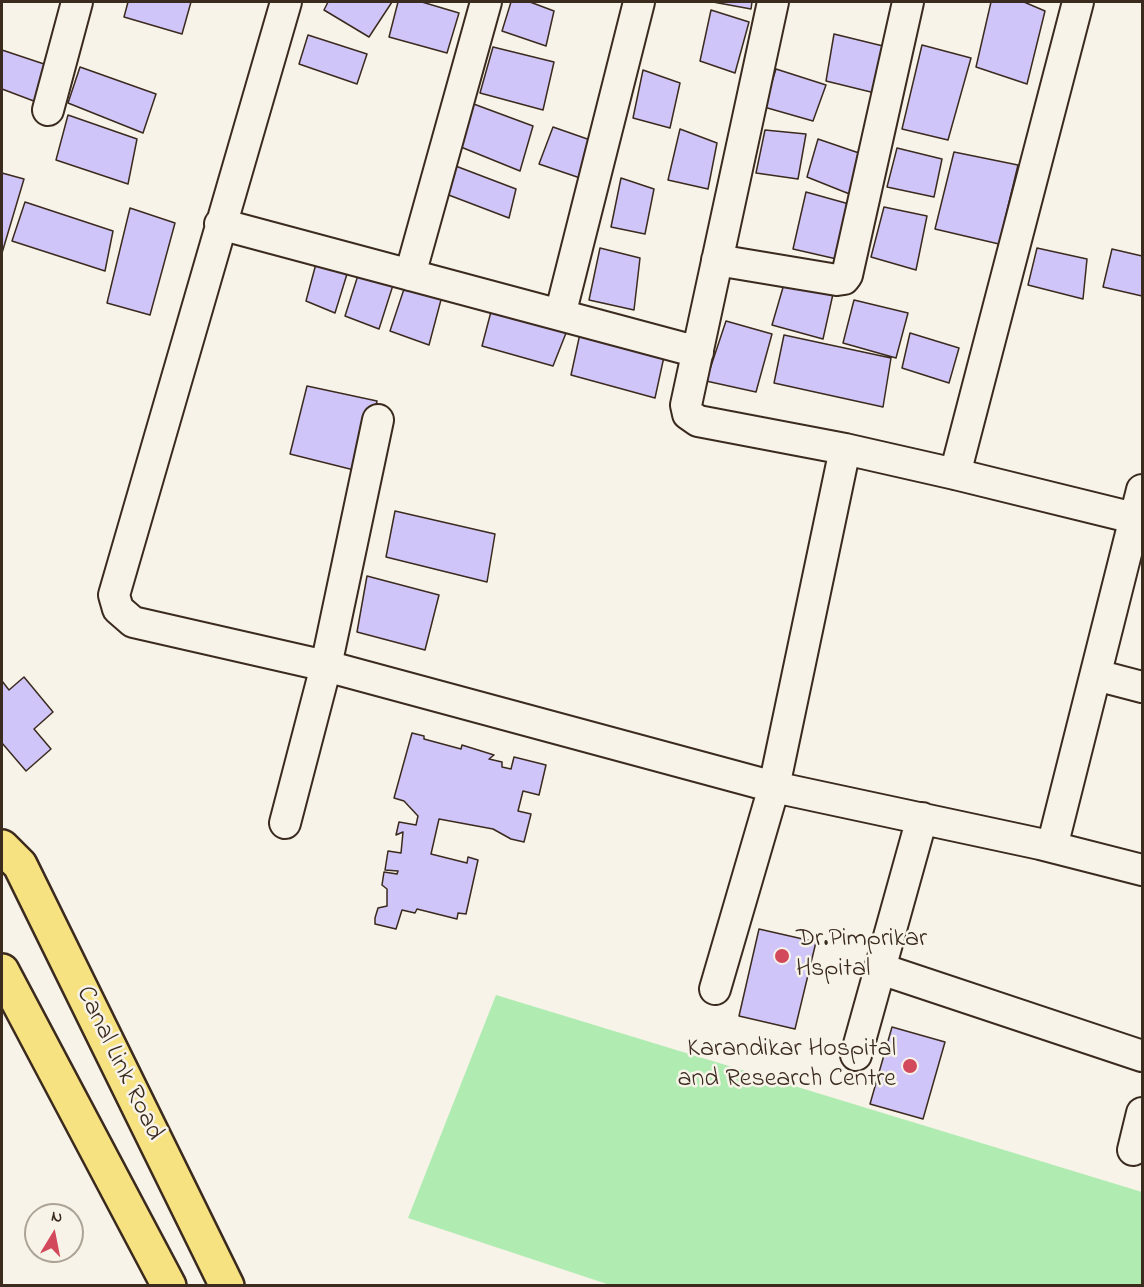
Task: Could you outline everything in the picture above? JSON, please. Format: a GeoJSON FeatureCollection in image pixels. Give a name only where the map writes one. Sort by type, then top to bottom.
{"type":"FeatureCollection","features":[{"type":"Feature","properties":{"kind":"main road","name":"Canal Link Road"},"geometry":{"type":"LineString","coordinates":[[2,847],[20,865],[227,1286]]}},
{"type":"Feature","properties":{"kind":"main road"},"geometry":{"type":"LineString","coordinates":[[2,971],[169,1286]]}},
{"type":"Feature","properties":{"kind":"street"},"geometry":{"type":"LineString","coordinates":[[48,110],[77,2]]}},
{"type":"Feature","properties":{"kind":"street"},"geometry":{"type":"LineString","coordinates":[[285,2],[114,595],[118,609],[133,622],[326,666],[774,787],[1052,847],[1143,870]]}},
{"type":"Feature","properties":{"kind":"street"},"geometry":{"type":"LineString","coordinates":[[560,315],[639,2]]}},
{"type":"Feature","properties":{"kind":"street"},"geometry":{"type":"LineString","coordinates":[[773,2],[686,405],[688,414],[698,421],[955,474],[1139,520]]}},
{"type":"Feature","properties":{"kind":"street"},"geometry":{"type":"LineString","coordinates":[[717,260],[837,280],[844,279],[847,275],[908,2]]}},
{"type":"Feature","properties":{"kind":"street"},"geometry":{"type":"LineString","coordinates":[[955,474],[1078,2]]}},
{"type":"Feature","properties":{"kind":"street"},"geometry":{"type":"LineString","coordinates":[[410,275],[481,3]]}},
{"type":"Feature","properties":{"kind":"street"},"geometry":{"type":"LineString","coordinates":[[220,224],[698,352]]}},
{"type":"Feature","properties":{"kind":"street"},"geometry":{"type":"LineString","coordinates":[[285,823],[326,666],[378,420]]}},
{"type":"Feature","properties":{"kind":"street"},"geometry":{"type":"LineString","coordinates":[[716,989],[774,787],[845,450]]}},
{"type":"Feature","properties":{"kind":"street"},"geometry":{"type":"LineString","coordinates":[[1052,847],[1139,520],[1143,489]]}},
{"type":"Feature","properties":{"kind":"street"},"geometry":{"type":"LineString","coordinates":[[1096,675],[1143,687]]}},
{"type":"Feature","properties":{"kind":"street"},"geometry":{"type":"LineString","coordinates":[[856,1055],[922,818]]}},
{"type":"Feature","properties":{"kind":"street"},"geometry":{"type":"LineString","coordinates":[[881,969],[1143,1056]]}},
{"type":"Feature","properties":{"kind":"street"},"geometry":{"type":"LineString","coordinates":[[1133,1150],[1143,1113]]}},
{"type":"Feature","properties":{"kind":"green space"},"geometry":{"type":"Polygon","coordinates":[[[496,995],[1142,1192],[1142,1285],[610,1285],[408,1218],[496,995]]]}},
{"type":"Feature","properties":{"kind":"building"},"geometry":{"type":"Polygon","coordinates":[[[128,2],[191,2],[182,34],[124,17],[128,2]]]}},
{"type":"Feature","properties":{"kind":"building"},"geometry":{"type":"Polygon","coordinates":[[[328,2],[392,2],[369,37],[324,10],[328,2]]]}},
{"type":"Feature","properties":{"kind":"building"},"geometry":{"type":"Polygon","coordinates":[[[398,2],[422,2],[459,13],[447,53],[389,37],[398,2]]]}},
{"type":"Feature","properties":{"kind":"building"},"geometry":{"type":"Polygon","coordinates":[[[511,2],[530,2],[554,11],[546,46],[502,31],[511,2]]]}},
{"type":"Feature","properties":{"kind":"building"},"geometry":{"type":"Polygon","coordinates":[[[713,2],[752,2],[751,9],[713,2]]]}},
{"type":"Feature","properties":{"kind":"building"},"geometry":{"type":"Polygon","coordinates":[[[991,2],[1024,2],[1045,11],[1027,84],[976,67],[991,2]]]}},
{"type":"Feature","properties":{"kind":"building"},"geometry":{"type":"Polygon","coordinates":[[[711,10],[749,22],[735,73],[700,61],[711,10]]]}},
{"type":"Feature","properties":{"kind":"building"},"geometry":{"type":"Polygon","coordinates":[[[834,34],[883,46],[879,94],[826,81],[834,34]]]}},
{"type":"Feature","properties":{"kind":"building"},"geometry":{"type":"Polygon","coordinates":[[[308,35],[367,54],[357,84],[299,64],[308,35]]]}},
{"type":"Feature","properties":{"kind":"building"},"geometry":{"type":"Polygon","coordinates":[[[922,45],[971,58],[948,140],[902,129],[922,45]]]}},
{"type":"Feature","properties":{"kind":"building"},"geometry":{"type":"Polygon","coordinates":[[[493,47],[554,62],[543,110],[480,93],[493,47]]]}},
{"type":"Feature","properties":{"kind":"building"},"geometry":{"type":"Polygon","coordinates":[[[2,50],[50,66],[39,103],[2,89],[2,50]]]}},
{"type":"Feature","properties":{"kind":"building"},"geometry":{"type":"Polygon","coordinates":[[[80,67],[156,94],[143,133],[68,103],[80,67]]]}},
{"type":"Feature","properties":{"kind":"building"},"geometry":{"type":"Polygon","coordinates":[[[776,69],[826,85],[813,121],[764,107],[776,69]]]}},
{"type":"Feature","properties":{"kind":"building"},"geometry":{"type":"Polygon","coordinates":[[[643,70],[680,83],[670,128],[633,118],[643,70]]]}},
{"type":"Feature","properties":{"kind":"building"},"geometry":{"type":"Polygon","coordinates":[[[471,103],[533,126],[520,171],[456,145],[471,103]]]}},
{"type":"Feature","properties":{"kind":"building"},"geometry":{"type":"Polygon","coordinates":[[[68,115],[137,139],[128,184],[56,160],[68,115]]]}},
{"type":"Feature","properties":{"kind":"building"},"geometry":{"type":"Polygon","coordinates":[[[553,127],[596,142],[583,179],[539,164],[553,127]]]}},
{"type":"Feature","properties":{"kind":"building"},"geometry":{"type":"Polygon","coordinates":[[[680,129],[717,143],[708,189],[668,180],[680,129]]]}},
{"type":"Feature","properties":{"kind":"building"},"geometry":{"type":"Polygon","coordinates":[[[765,130],[806,134],[798,179],[756,173],[765,130]]]}},
{"type":"Feature","properties":{"kind":"building"},"geometry":{"type":"Polygon","coordinates":[[[818,139],[859,153],[852,195],[807,177],[818,139]]]}},
{"type":"Feature","properties":{"kind":"building"},"geometry":{"type":"Polygon","coordinates":[[[897,148],[942,159],[934,197],[887,187],[897,148]]]}},
{"type":"Feature","properties":{"kind":"building"},"geometry":{"type":"Polygon","coordinates":[[[954,152],[1018,165],[999,244],[935,229],[954,152]]]}},
{"type":"Feature","properties":{"kind":"building"},"geometry":{"type":"Polygon","coordinates":[[[453,165],[516,189],[509,218],[446,194],[453,165]]]}},
{"type":"Feature","properties":{"kind":"building"},"geometry":{"type":"Polygon","coordinates":[[[2,173],[24,179],[2,253],[2,173]]]}},
{"type":"Feature","properties":{"kind":"building"},"geometry":{"type":"Polygon","coordinates":[[[621,178],[654,189],[645,234],[611,227],[621,178]]]}},
{"type":"Feature","properties":{"kind":"building"},"geometry":{"type":"Polygon","coordinates":[[[806,192],[849,204],[841,260],[793,249],[806,192]]]}},
{"type":"Feature","properties":{"kind":"building"},"geometry":{"type":"Polygon","coordinates":[[[25,202],[113,231],[105,271],[12,241],[25,202]]]}},
{"type":"Feature","properties":{"kind":"building"},"geometry":{"type":"Polygon","coordinates":[[[884,207],[927,216],[916,270],[871,257],[884,207]]]}},
{"type":"Feature","properties":{"kind":"building"},"geometry":{"type":"Polygon","coordinates":[[[130,208],[175,223],[150,315],[107,303],[130,208]]]}},
{"type":"Feature","properties":{"kind":"building"},"geometry":{"type":"Polygon","coordinates":[[[600,248],[640,258],[634,310],[589,300],[600,248]]]}},
{"type":"Feature","properties":{"kind":"building"},"geometry":{"type":"Polygon","coordinates":[[[1037,248],[1087,259],[1083,299],[1028,285],[1037,248]]]}},
{"type":"Feature","properties":{"kind":"building"},"geometry":{"type":"Polygon","coordinates":[[[1112,249],[1142,256],[1142,296],[1103,287],[1112,249]]]}},
{"type":"Feature","properties":{"kind":"building"},"geometry":{"type":"Polygon","coordinates":[[[317,260],[347,274],[335,313],[306,301],[317,260]]]}},
{"type":"Feature","properties":{"kind":"building"},"geometry":{"type":"Polygon","coordinates":[[[360,269],[394,282],[379,329],[345,316],[360,269]]]}},
{"type":"Feature","properties":{"kind":"building"},"geometry":{"type":"Polygon","coordinates":[[[406,283],[442,296],[429,345],[390,331],[406,283]]]}},
{"type":"Feature","properties":{"kind":"building"},"geometry":{"type":"Polygon","coordinates":[[[784,284],[833,294],[823,339],[772,325],[784,284]]]}},
{"type":"Feature","properties":{"kind":"building"},"geometry":{"type":"Polygon","coordinates":[[[854,300],[908,313],[896,358],[843,343],[854,300]]]}},
{"type":"Feature","properties":{"kind":"building"},"geometry":{"type":"Polygon","coordinates":[[[493,304],[568,328],[553,366],[482,346],[493,304]]]}},
{"type":"Feature","properties":{"kind":"building"},"geometry":{"type":"Polygon","coordinates":[[[726,321],[772,334],[756,392],[706,381],[726,321]]]}},
{"type":"Feature","properties":{"kind":"building"},"geometry":{"type":"Polygon","coordinates":[[[581,329],[665,352],[655,398],[571,375],[581,329]]]}},
{"type":"Feature","properties":{"kind":"building"},"geometry":{"type":"Polygon","coordinates":[[[910,333],[959,348],[949,383],[902,368],[910,333]]]}},
{"type":"Feature","properties":{"kind":"building"},"geometry":{"type":"Polygon","coordinates":[[[784,335],[891,358],[883,407],[774,383],[784,335]]]}},
{"type":"Feature","properties":{"kind":"building"},"geometry":{"type":"Polygon","coordinates":[[[307,386],[377,401],[362,472],[290,454],[307,386]]]}},
{"type":"Feature","properties":{"kind":"building"},"geometry":{"type":"Polygon","coordinates":[[[395,511],[495,534],[487,582],[386,557],[395,511]]]}},
{"type":"Feature","properties":{"kind":"building"},"geometry":{"type":"Polygon","coordinates":[[[367,576],[439,595],[425,650],[357,632],[367,576]]]}},
{"type":"Feature","properties":{"kind":"building"},"geometry":{"type":"Polygon","coordinates":[[[24,677],[53,712],[34,729],[51,749],[26,771],[2,743],[2,681],[9,690],[24,677]]]}},
{"type":"Feature","properties":{"kind":"building"},"geometry":{"type":"Polygon","coordinates":[[[412,733],[424,736],[424,739],[461,749],[462,745],[494,755],[489,759],[502,762],[502,767],[511,769],[514,757],[546,765],[539,795],[523,791],[518,811],[531,814],[524,842],[511,839],[493,829],[439,819],[431,854],[467,863],[468,857],[478,860],[466,914],[458,913],[457,919],[417,909],[415,913],[402,910],[396,929],[375,924],[375,918],[378,908],[387,906],[387,889],[382,885],[384,872],[397,874],[398,871],[385,870],[388,851],[401,853],[403,832],[396,835],[399,822],[416,825],[418,816],[404,801],[394,798],[412,733]]]}},
{"type":"Feature","properties":{"kind":"building"},"geometry":{"type":"Polygon","coordinates":[[[759,929],[816,942],[795,1029],[739,1016],[759,929]]]}},
{"type":"Feature","properties":{"kind":"building"},"geometry":{"type":"Polygon","coordinates":[[[892,1027],[945,1042],[923,1119],[870,1104],[892,1027]]]}},
{"type":"Feature","properties":{"kind":"place","name":"Dr.Pimprikar Hspital"},"geometry":{"type":"Point","coordinates":[782,956]}},
{"type":"Feature","properties":{"kind":"place","name":"Karandikar Hospital and Research Centre"},"geometry":{"type":"Point","coordinates":[910,1066]}}]}
